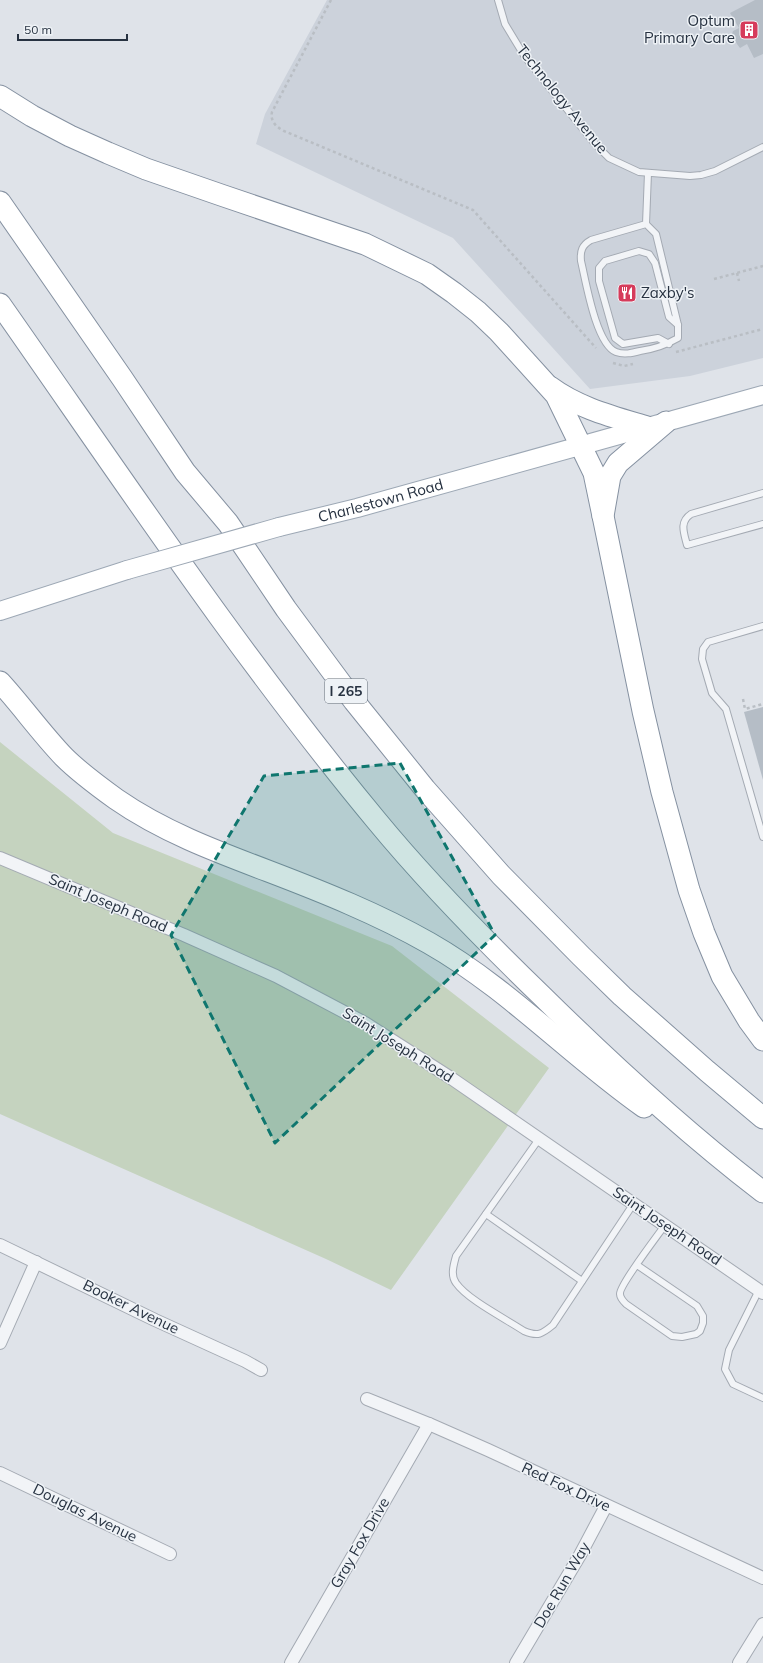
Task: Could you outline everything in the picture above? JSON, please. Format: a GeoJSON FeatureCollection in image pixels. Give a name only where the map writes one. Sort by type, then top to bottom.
{"type":"FeatureCollection","features":[{"type":"Feature","properties":{"kind":"highway"},"geometry":{"type":"LineString","coordinates":[[0,96],[32,116],[70,136],[146,169],[365,244],[427,274],[478,312],[499,332],[548,385],[556,395],[594,473],[643,712],[662,792],[689,890],[704,933],[722,976],[749,1021],[763,1040]]}},
{"type":"Feature","properties":{"kind":"highway","name":"I 265"},"geometry":{"type":"LineString","coordinates":[[0,202],[185,472],[228,523],[286,609],[354,701],[425,789],[501,874],[622,996],[706,1071],[763,1118]]}},
{"type":"Feature","properties":{"kind":"highway"},"geometry":{"type":"LineString","coordinates":[[0,304],[225,625],[300,726],[378,822],[498,954],[579,1033],[658,1106],[763,1192]]}},
{"type":"Feature","properties":{"kind":"highway"},"geometry":{"type":"LineString","coordinates":[[548,385],[561,395],[604,414],[656,425]]}},
{"type":"Feature","properties":{"kind":"highway"},"geometry":{"type":"LineString","coordinates":[[603,516],[610,476],[618,463],[656,425]]}},
{"type":"Feature","properties":{"kind":"highway"},"geometry":{"type":"LineString","coordinates":[[3,683],[27,715],[65,758],[115,799],[144,817],[176,833],[356,907],[395,924],[431,944],[468,967],[502,993],[613,1086],[741,1175]]}},
{"type":"Feature","properties":{"kind":"main road","name":"Charlestown Road"},"geometry":{"type":"LineString","coordinates":[[0,611],[128,570],[279,527],[357,508],[763,395]]}},
{"type":"Feature","properties":{"kind":"street","name":"Saint Joseph Road"},"geometry":{"type":"LineString","coordinates":[[0,858],[191,938],[276,976],[365,1023],[423,1059],[761,1291]]}},
{"type":"Feature","properties":{"kind":"street","name":"Booker Avenue"},"geometry":{"type":"LineString","coordinates":[[0,1245],[155,1320],[245,1361],[261,1370]]}},
{"type":"Feature","properties":{"kind":"street"},"geometry":{"type":"LineString","coordinates":[[0,1343],[36,1262]]}},
{"type":"Feature","properties":{"kind":"street","name":"Red Fox Drive"},"geometry":{"type":"LineString","coordinates":[[367,1399],[429,1424],[763,1578]]}},
{"type":"Feature","properties":{"kind":"street","name":"Gray Fox Drive"},"geometry":{"type":"LineString","coordinates":[[291,1663],[429,1424]]}},
{"type":"Feature","properties":{"kind":"street","name":"Douglas Avenue"},"geometry":{"type":"LineString","coordinates":[[0,1473],[170,1554]]}},
{"type":"Feature","properties":{"kind":"street","name":"Doe Run Way"},"geometry":{"type":"LineString","coordinates":[[516,1663],[580,1555],[606,1506]]}},
{"type":"Feature","properties":{"kind":"street"},"geometry":{"type":"LineString","coordinates":[[739,1663],[763,1624]]}},
{"type":"Feature","properties":{"kind":"lane","name":"Technology Avenue"},"geometry":{"type":"LineString","coordinates":[[498,0],[504,24],[525,58],[598,148],[609,158],[639,172],[690,176],[701,175],[727,166],[763,146]]}},
{"type":"Feature","properties":{"kind":"lane"},"geometry":{"type":"LineString","coordinates":[[646,224],[591,240],[582,247],[580,252],[597,325],[604,342],[615,352],[625,354],[654,349],[669,344],[678,338],[678,325],[656,234],[646,224],[648,173]]}},
{"type":"Feature","properties":{"kind":"lane"},"geometry":{"type":"LineString","coordinates":[[669,344],[658,338],[623,344],[615,338],[598,281],[599,268],[605,261],[639,251],[649,254],[655,262],[669,317],[678,325]]}},
{"type":"Feature","properties":{"kind":"lane"},"geometry":{"type":"LineString","coordinates":[[763,493],[691,514],[685,520],[683,528],[687,545],[763,524]]}},
{"type":"Feature","properties":{"kind":"lane"},"geometry":{"type":"LineString","coordinates":[[763,626],[708,642],[703,649],[702,659],[712,693],[726,709],[763,837]]}},
{"type":"Feature","properties":{"kind":"lane"},"geometry":{"type":"LineString","coordinates":[[538,1139],[456,1256],[452,1269],[455,1282],[470,1297],[524,1331],[534,1335],[544,1332],[553,1325],[634,1204]]}},
{"type":"Feature","properties":{"kind":"lane"},"geometry":{"type":"LineString","coordinates":[[486,1214],[582,1281]]}},
{"type":"Feature","properties":{"kind":"lane"},"geometry":{"type":"LineString","coordinates":[[637,1265],[697,1306],[701,1311],[703,1320],[700,1331],[696,1334],[688,1336],[672,1336],[626,1304],[619,1293],[628,1278],[637,1265],[665,1225]]}},
{"type":"Feature","properties":{"kind":"lane"},"geometry":{"type":"LineString","coordinates":[[761,1291],[729,1350],[725,1369],[733,1384],[763,1398]]}},
{"type":"Feature","properties":{"kind":"path"},"geometry":{"type":"LineString","coordinates":[[331,0],[272,112],[274,124],[284,131],[473,210],[597,348]]}},
{"type":"Feature","properties":{"kind":"path"},"geometry":{"type":"LineString","coordinates":[[714,279],[763,266]]}},
{"type":"Feature","properties":{"kind":"path"},"geometry":{"type":"LineString","coordinates":[[737,273],[739,281]]}},
{"type":"Feature","properties":{"kind":"path"},"geometry":{"type":"LineString","coordinates":[[672,353],[763,329]]}},
{"type":"Feature","properties":{"kind":"path"},"geometry":{"type":"LineString","coordinates":[[611,362],[624,366],[638,363]]}},
{"type":"Feature","properties":{"kind":"path"},"geometry":{"type":"LineString","coordinates":[[743,699],[745,709],[763,704]]}},
{"type":"Feature","properties":{"kind":"highlighted area"},"geometry":{"type":"Polygon","coordinates":[[[400,763],[495,935],[275,1143],[171,935],[264,776],[400,763]]]}},
{"type":"Feature","properties":{"kind":"shaded area"},"geometry":{"type":"Polygon","coordinates":[[[327,0],[763,0],[763,358],[690,376],[590,389],[453,238],[256,144],[265,114],[327,0]]]}},
{"type":"Feature","properties":{"kind":"green space"},"geometry":{"type":"Polygon","coordinates":[[[0,742],[113,833],[392,946],[549,1068],[391,1290],[326,1259],[0,1114],[0,742]]]}},
{"type":"Feature","properties":{"kind":"building","name":"Optum Primary Care"},"geometry":{"type":"Polygon","coordinates":[[[755,0],[763,0],[763,54],[754,58],[747,44],[740,48],[737,44],[732,34],[733,31],[739,28],[730,13],[755,0]]]}},
{"type":"Feature","properties":{"kind":"building"},"geometry":{"type":"Polygon","coordinates":[[[763,707],[763,780],[744,712],[763,707]]]}},
{"type":"Feature","properties":{"kind":"place","name":"Optum Primary Care"},"geometry":{"type":"Point","coordinates":[749,30]}},
{"type":"Feature","properties":{"kind":"place","name":"Zaxby's"},"geometry":{"type":"Point","coordinates":[627,293]}}]}
